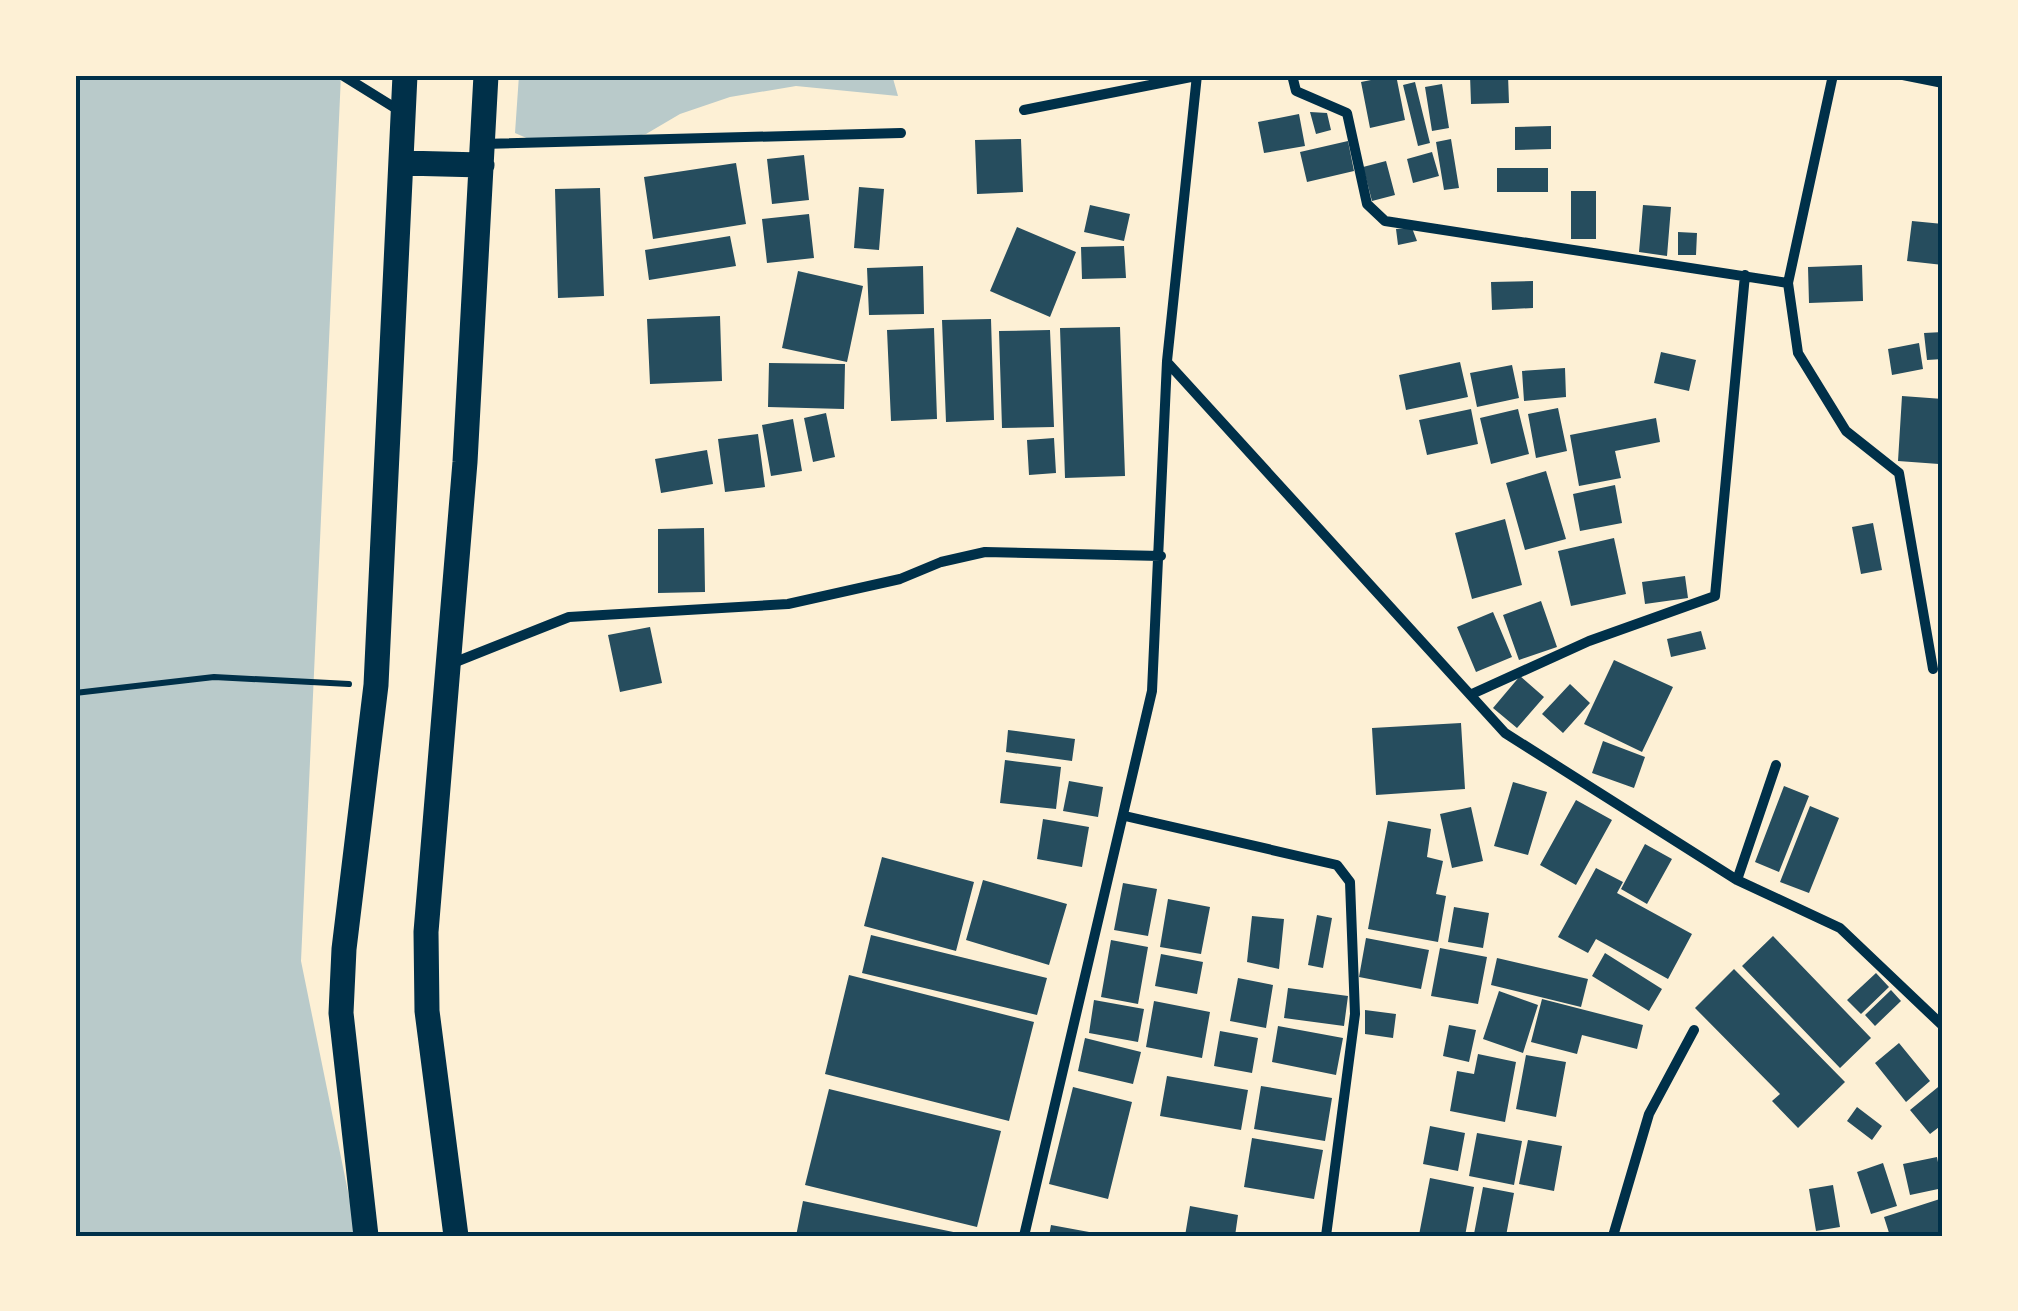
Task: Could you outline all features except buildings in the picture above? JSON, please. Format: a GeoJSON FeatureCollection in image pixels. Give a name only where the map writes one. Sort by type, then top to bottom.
{"type":"FeatureCollection","features":[{"type":"Feature","properties":{"kind":"main road"},"geometry":{"type":"LineString","coordinates":[[366,1236],[341,1013],[344,949],[376,686],[405,75]]}},
{"type":"Feature","properties":{"kind":"main road"},"geometry":{"type":"LineString","coordinates":[[456,1236],[429,1027],[426,932],[465,462],[486,75]]}},
{"type":"Feature","properties":{"kind":"main road"},"geometry":{"type":"LineString","coordinates":[[403,163],[482,154]]}},
{"type":"Feature","properties":{"kind":"street"},"geometry":{"type":"LineString","coordinates":[[342,75],[404,114]]}},
{"type":"Feature","properties":{"kind":"street"},"geometry":{"type":"LineString","coordinates":[[1292,75],[1296,90],[1347,113],[1367,204],[1385,221],[1788,283]]}},
{"type":"Feature","properties":{"kind":"street"},"geometry":{"type":"LineString","coordinates":[[1833,75],[1788,283],[1798,354],[1846,431],[1898,473],[1933,669]]}},
{"type":"Feature","properties":{"kind":"street"},"geometry":{"type":"LineString","coordinates":[[1904,75],[1943,84]]}},
{"type":"Feature","properties":{"kind":"street"},"geometry":{"type":"LineString","coordinates":[[1024,110],[1196,76],[1167,361],[1152,691],[1024,1236]]}},
{"type":"Feature","properties":{"kind":"street"},"geometry":{"type":"LineString","coordinates":[[482,154],[901,133]]}},
{"type":"Feature","properties":{"kind":"street"},"geometry":{"type":"LineString","coordinates":[[1472,694],[1590,641],[1716,596],[1745,276]]}},
{"type":"Feature","properties":{"kind":"street"},"geometry":{"type":"LineString","coordinates":[[1167,361],[1505,733],[1737,880],[1840,928],[1940,1018]]}},
{"type":"Feature","properties":{"kind":"street"},"geometry":{"type":"LineString","coordinates":[[448,665],[569,617],[788,604],[900,580],[941,562],[984,552],[1161,556]]}},
{"type":"Feature","properties":{"kind":"street"},"geometry":{"type":"LineString","coordinates":[[1737,880],[1776,765]]}},
{"type":"Feature","properties":{"kind":"street"},"geometry":{"type":"LineString","coordinates":[[1125,816],[1337,866],[1350,882],[1355,1014],[1326,1236]]}},
{"type":"Feature","properties":{"kind":"street"},"geometry":{"type":"LineString","coordinates":[[1613,1236],[1649,1114],[1694,1030]]}},
{"type":"Feature","properties":{"kind":"path"},"geometry":{"type":"LineString","coordinates":[[75,693],[214,677],[376,686]]}},
{"type":"Feature","properties":{"kind":"shaded area"},"geometry":{"type":"Polygon","coordinates":[[[75,75],[341,75],[301,961],[357,1236],[75,1236],[75,75]]]}},
{"type":"Feature","properties":{"kind":"shaded area"},"geometry":{"type":"Polygon","coordinates":[[[519,75],[892,75],[898,96],[796,86],[730,97],[680,114],[646,134],[612,141],[538,143],[515,133],[519,75]]]}}]}
